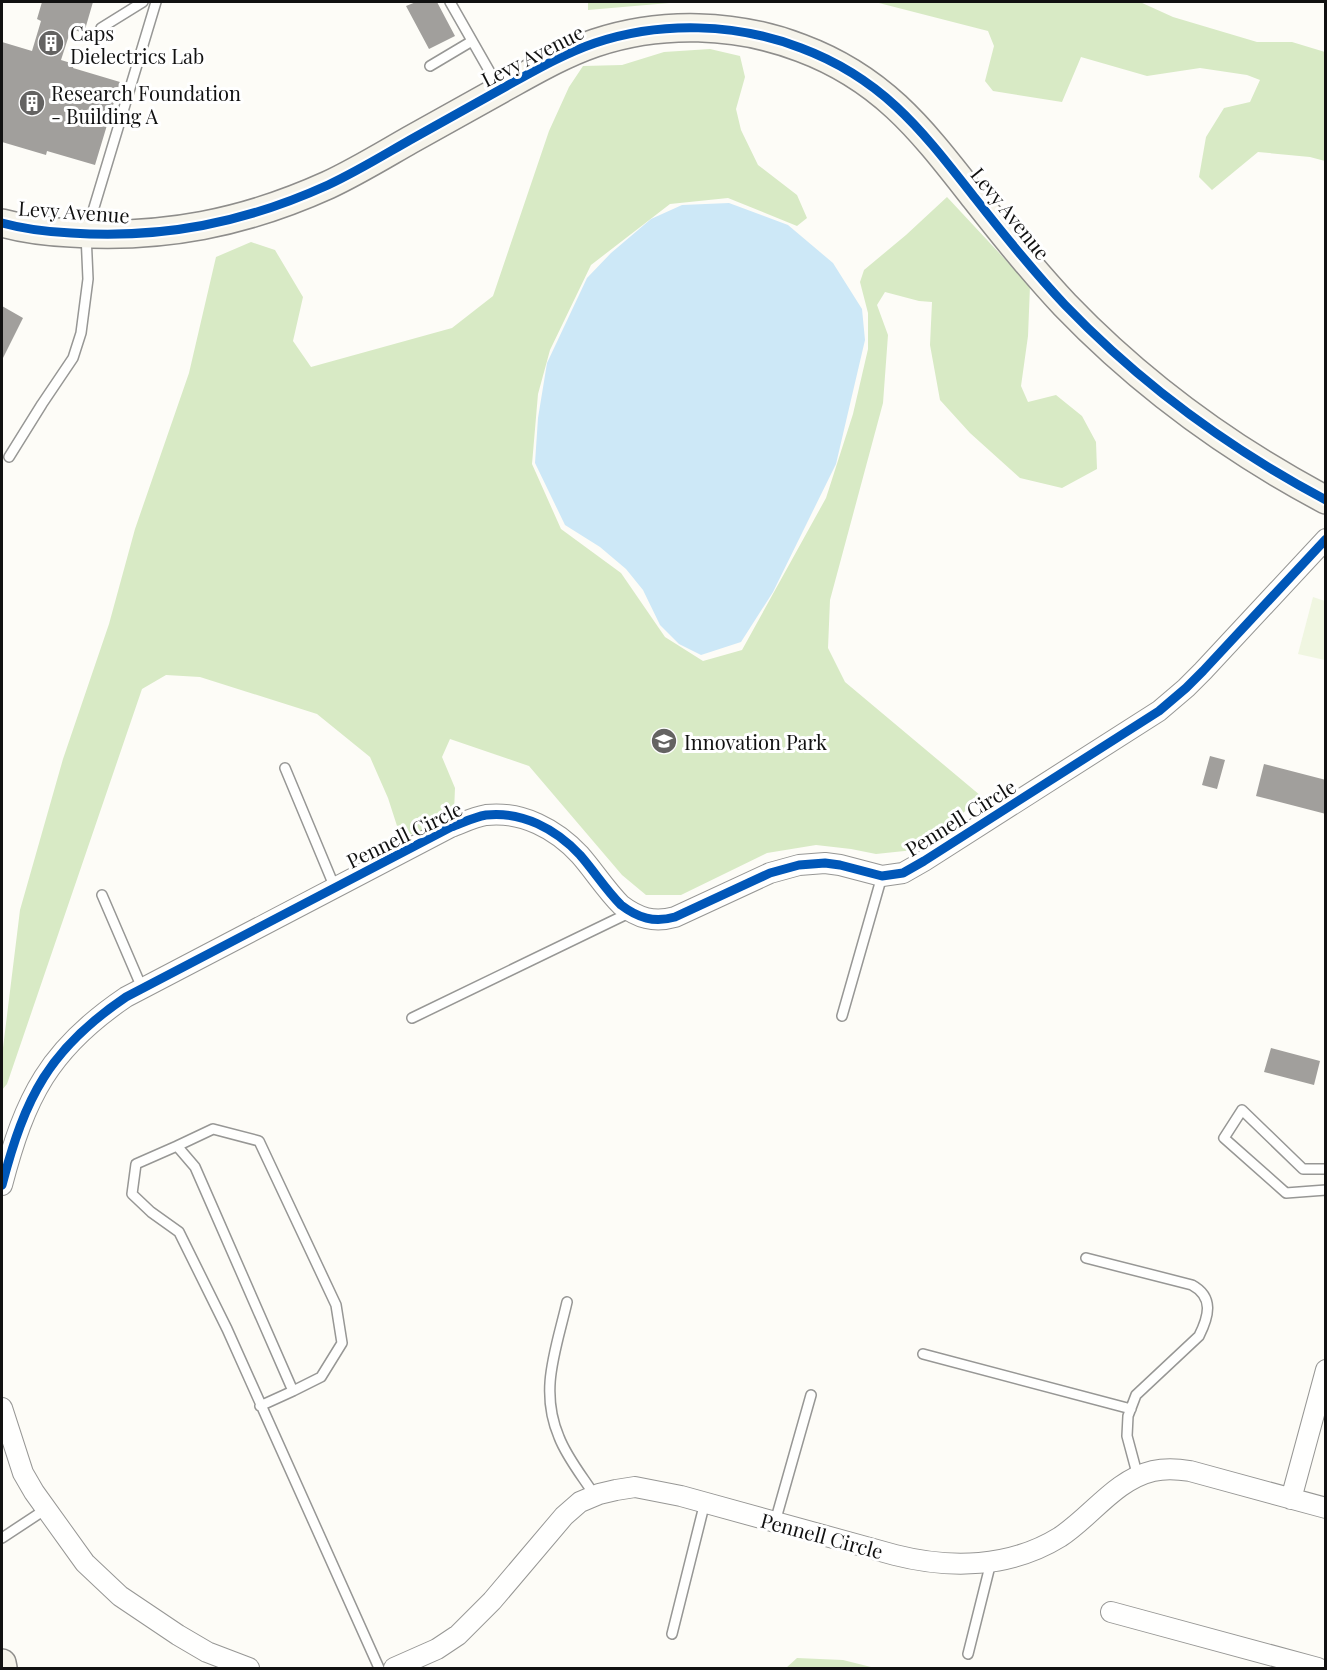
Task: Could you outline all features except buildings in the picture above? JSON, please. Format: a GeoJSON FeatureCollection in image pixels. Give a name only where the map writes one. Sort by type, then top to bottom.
{"type":"FeatureCollection","features":[{"type":"Feature","properties":{"kind":"street","name":"Levy Avenue"},"geometry":{"type":"LineString","coordinates":[[2,224],[49,232],[137,234],[181,230],[229,220],[266,210],[329,184],[544,66],[600,41],[671,28],[702,28],[765,37],[800,47],[826,58],[886,96],[933,144],[1035,272],[1069,309],[1116,353],[1158,389],[1232,444],[1270,469],[1326,500]]}},
{"type":"Feature","properties":{"kind":"street","name":"Pennell Circle"},"geometry":{"type":"LineString","coordinates":[[2,1185],[11,1141],[36,1088],[67,1045],[104,1011],[142,988],[451,827],[486,816],[503,815],[520,817],[536,823],[554,832],[574,849],[613,897],[631,912],[652,920],[675,917],[770,873],[799,865],[832,864],[882,876],[903,873],[1159,711],[1203,671],[1326,540]]}},
{"type":"Feature","properties":{"kind":"street"},"geometry":{"type":"LineString","coordinates":[[1306,560],[1326,565]]}},
{"type":"Feature","properties":{"kind":"street"},"geometry":{"type":"LineString","coordinates":[[1291,1499],[1326,1370]]}},
{"type":"Feature","properties":{"kind":"street"},"geometry":{"type":"LineString","coordinates":[[2,1408],[23,1473],[45,1509],[85,1563],[120,1596],[178,1635],[207,1652],[249,1668]]}},
{"type":"Feature","properties":{"kind":"street","name":"Pennell Circle"},"geometry":{"type":"LineString","coordinates":[[394,1668],[437,1649],[458,1635],[492,1601],[564,1516],[580,1502],[616,1490],[635,1487],[681,1496],[919,1561],[945,1564],[991,1562],[1020,1555],[1059,1538],[1119,1488],[1154,1471],[1172,1469],[1190,1471],[1326,1508]]}},
{"type":"Feature","properties":{"kind":"street"},"geometry":{"type":"LineString","coordinates":[[1111,1612],[1318,1668]]}},
{"type":"Feature","properties":{"kind":"street"},"geometry":{"type":"LineString","coordinates":[[2,1663],[3,1668]]}},
{"type":"Feature","properties":{"kind":"lane"},"geometry":{"type":"LineString","coordinates":[[101,28],[143,2]]}},
{"type":"Feature","properties":{"kind":"lane"},"geometry":{"type":"LineString","coordinates":[[9,457],[73,358],[81,333],[88,279],[86,234],[156,2]]}},
{"type":"Feature","properties":{"kind":"lane"},"geometry":{"type":"LineString","coordinates":[[450,2],[501,90]]}},
{"type":"Feature","properties":{"kind":"lane"},"geometry":{"type":"LineString","coordinates":[[430,66],[472,41]]}},
{"type":"Feature","properties":{"kind":"lane"},"geometry":{"type":"LineString","coordinates":[[285,768],[335,888]]}},
{"type":"Feature","properties":{"kind":"lane"},"geometry":{"type":"LineString","coordinates":[[842,1016],[882,876]]}},
{"type":"Feature","properties":{"kind":"lane"},"geometry":{"type":"LineString","coordinates":[[102,895],[142,988]]}},
{"type":"Feature","properties":{"kind":"lane"},"geometry":{"type":"LineString","coordinates":[[412,1018],[631,912]]}},
{"type":"Feature","properties":{"kind":"lane"},"geometry":{"type":"LineString","coordinates":[[1326,1169],[1303,1169],[1242,1110],[1224,1138],[1286,1193],[1326,1190]]}},
{"type":"Feature","properties":{"kind":"lane"},"geometry":{"type":"LineString","coordinates":[[260,1406],[321,1377],[342,1343],[336,1305],[259,1142],[213,1129],[136,1164],[132,1194],[151,1212],[179,1232],[226,1329],[260,1406],[379,1668]]}},
{"type":"Feature","properties":{"kind":"lane"},"geometry":{"type":"LineString","coordinates":[[177,1146],[195,1167],[293,1391]]}},
{"type":"Feature","properties":{"kind":"lane"},"geometry":{"type":"LineString","coordinates":[[1086,1258],[1191,1285],[1199,1289],[1208,1303],[1205,1324],[1199,1335],[1136,1395],[1128,1416],[1127,1436],[1138,1477]]}},
{"type":"Feature","properties":{"kind":"lane"},"geometry":{"type":"LineString","coordinates":[[567,1302],[550,1375],[549,1403],[559,1439],[595,1496]]}},
{"type":"Feature","properties":{"kind":"lane"},"geometry":{"type":"LineString","coordinates":[[923,1354],[1131,1409]]}},
{"type":"Feature","properties":{"kind":"lane"},"geometry":{"type":"LineString","coordinates":[[775,1522],[811,1395]]}},
{"type":"Feature","properties":{"kind":"lane"},"geometry":{"type":"LineString","coordinates":[[672,1634],[705,1503]]}},
{"type":"Feature","properties":{"kind":"lane"},"geometry":{"type":"LineString","coordinates":[[2,1538],[45,1509]]}},
{"type":"Feature","properties":{"kind":"lane"},"geometry":{"type":"LineString","coordinates":[[968,1654],[991,1562]]}},
{"type":"Feature","properties":{"kind":"green space"},"geometry":{"type":"Polygon","coordinates":[[[588,2],[681,2],[588,10],[588,2]]]}},
{"type":"Feature","properties":{"kind":"green space"},"geometry":{"type":"Polygon","coordinates":[[[875,2],[1140,2],[1173,17],[1257,42],[1292,42],[1325,52],[1325,161],[1310,157],[1258,152],[1212,190],[1199,177],[1206,137],[1224,108],[1250,102],[1260,80],[1247,75],[1200,68],[1147,76],[1081,57],[1062,102],[993,91],[985,81],[994,46],[988,31],[875,2]]]}},
{"type":"Feature","properties":{"kind":"green space"},"geometry":{"type":"Polygon","coordinates":[[[710,49],[740,56],[745,77],[736,109],[741,130],[758,165],[797,195],[807,218],[797,226],[728,198],[670,204],[591,265],[550,350],[538,394],[532,464],[561,529],[621,573],[665,637],[703,661],[742,650],[826,498],[853,414],[868,349],[868,313],[860,282],[864,270],[947,197],[1030,286],[1028,336],[1021,386],[1028,402],[1056,395],[1082,416],[1096,442],[1097,469],[1062,488],[1020,478],[970,433],[940,400],[930,345],[932,302],[885,292],[877,305],[888,335],[883,403],[830,600],[828,648],[845,682],[981,796],[938,837],[914,850],[876,854],[816,845],[767,853],[681,895],[646,895],[622,875],[529,766],[450,739],[442,757],[455,788],[454,812],[416,836],[398,829],[388,798],[370,757],[317,714],[200,677],[166,675],[142,689],[7,1084],[2,1090],[2,1056],[20,910],[63,759],[109,624],[135,529],[189,373],[216,257],[251,242],[275,250],[303,297],[293,341],[311,367],[452,328],[493,296],[549,131],[569,87],[583,66],[622,65],[664,52],[710,49]]]}},
{"type":"Feature","properties":{"kind":"green space"},"geometry":{"type":"Polygon","coordinates":[[[1313,597],[1325,601],[1325,660],[1298,654],[1313,597]]]}},
{"type":"Feature","properties":{"kind":"green space"},"geometry":{"type":"Polygon","coordinates":[[[797,1658],[843,1660],[875,1668],[786,1668],[797,1658]]]}},
{"type":"Feature","properties":{"kind":"water"},"geometry":{"type":"Polygon","coordinates":[[[729,203],[788,225],[833,263],[862,309],[865,340],[836,464],[773,592],[741,642],[701,655],[679,644],[660,625],[643,590],[626,569],[600,547],[565,525],[535,463],[538,418],[547,363],[587,278],[611,253],[651,219],[682,205],[729,203]]]}},
{"type":"Feature","properties":{"kind":"cycle path"},"geometry":{"type":"LineString","coordinates":[[2,223],[45,231],[105,234],[171,230],[202,226],[234,218],[297,198],[338,180],[538,69],[595,43],[620,36],[672,28],[725,30],[751,34],[801,48],[830,61],[856,75],[879,92],[900,110],[938,151],[1019,253],[1094,334],[1155,388],[1188,413],[1255,459],[1326,500]]}},
{"type":"Feature","properties":{"kind":"cycle path"},"geometry":{"type":"LineString","coordinates":[[2,1185],[20,1126],[44,1078],[77,1036],[100,1016],[126,997],[451,827],[486,815],[512,816],[538,824],[571,846],[621,905],[640,916],[653,919],[675,917],[770,873],[799,865],[825,863],[882,876],[903,873],[1159,711],[1203,671],[1326,539]]}},
{"type":"Feature","properties":{"kind":"place","name":"Caps Dielectrics Lab"},"geometry":{"type":"Point","coordinates":[51,43]}},
{"type":"Feature","properties":{"kind":"place","name":"Research Foundation - Building A"},"geometry":{"type":"Point","coordinates":[32,103]}},
{"type":"Feature","properties":{"kind":"place","name":"Innovation Park"},"geometry":{"type":"Point","coordinates":[664,741]}}]}
